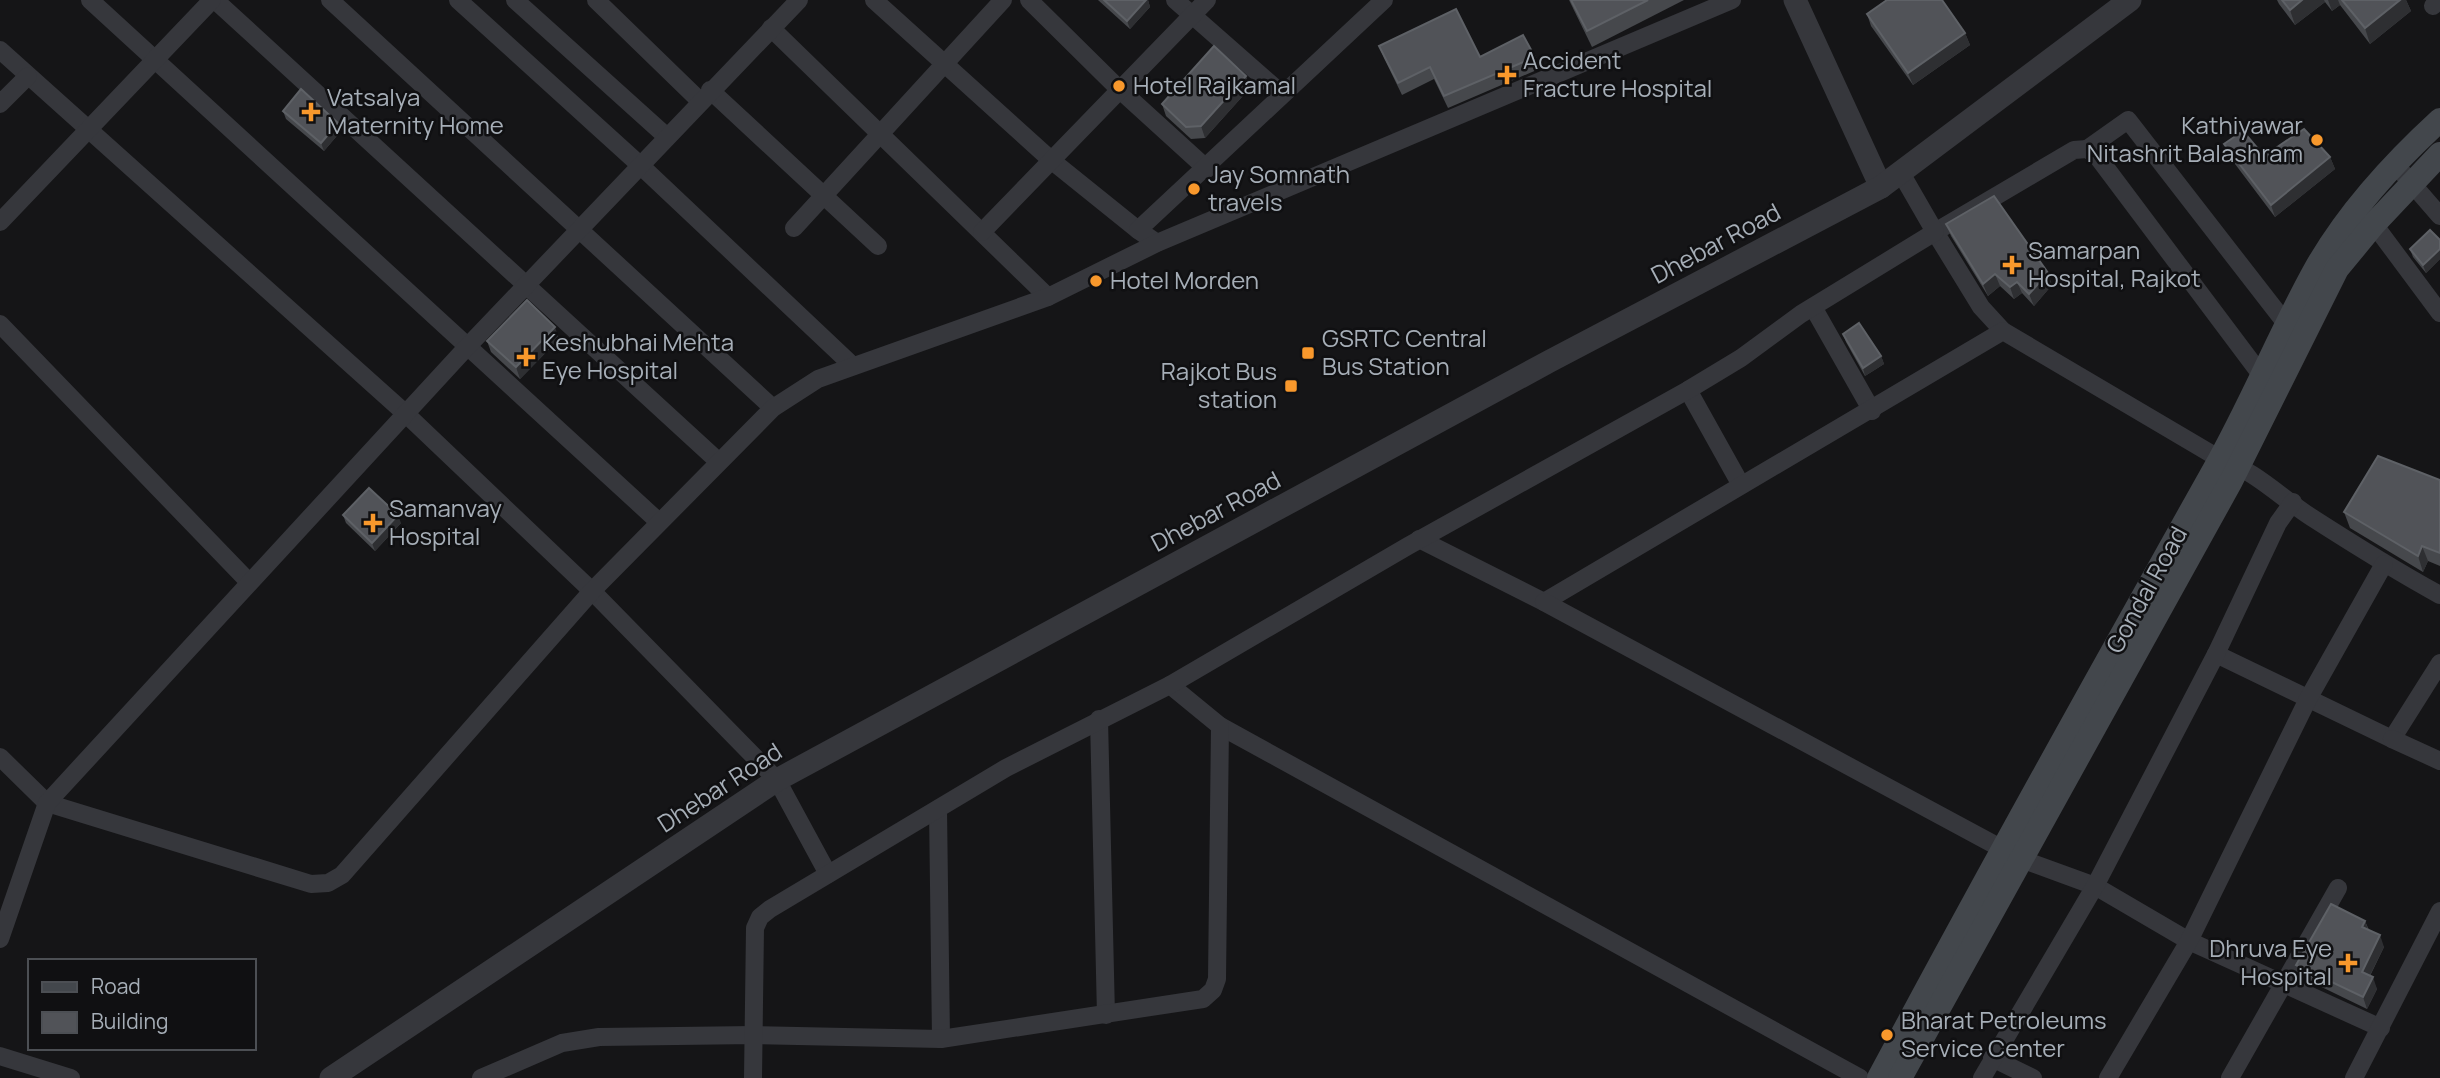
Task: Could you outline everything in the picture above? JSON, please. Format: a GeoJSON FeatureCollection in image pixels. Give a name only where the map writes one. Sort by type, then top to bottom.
{"type":"FeatureCollection","features":[{"type":"Feature","properties":{"kind":"main road","name":"Gondal Road"},"geometry":{"type":"LineString","coordinates":[[1879,1078],[2012,853],[2139,651],[2230,462],[2394,163],[2440,120]]}},
{"type":"Feature","properties":{"kind":"main road","name":"Gondal Road"},"geometry":{"type":"LineString","coordinates":[[2230,462],[2262,376],[2315,270],[2366,215],[2413,182],[2440,154]]}},
{"type":"Feature","properties":{"kind":"main road","name":"Gondal Road"},"geometry":{"type":"LineString","coordinates":[[1900,1078],[2012,853]]}},
{"type":"Feature","properties":{"kind":"street"},"geometry":{"type":"LineString","coordinates":[[90,0],[659,522]]}},
{"type":"Feature","properties":{"kind":"street"},"geometry":{"type":"LineString","coordinates":[[0,222],[213,0],[719,462]]}},
{"type":"Feature","properties":{"kind":"street"},"geometry":{"type":"LineString","coordinates":[[330,0],[773,408]]}},
{"type":"Feature","properties":{"kind":"street"},"geometry":{"type":"LineString","coordinates":[[458,0],[641,166],[853,366]]}},
{"type":"Feature","properties":{"kind":"street"},"geometry":{"type":"LineString","coordinates":[[515,0],[667,137]]}},
{"type":"Feature","properties":{"kind":"street"},"geometry":{"type":"LineString","coordinates":[[596,0],[824,196],[878,246]]}},
{"type":"Feature","properties":{"kind":"street"},"geometry":{"type":"LineString","coordinates":[[0,939],[6,898],[47,803],[467,347],[641,166],[705,95],[799,0]]}},
{"type":"Feature","properties":{"kind":"street"},"geometry":{"type":"LineString","coordinates":[[874,0],[1052,160],[1157,243]]}},
{"type":"Feature","properties":{"kind":"street"},"geometry":{"type":"LineString","coordinates":[[794,228],[1003,0]]}},
{"type":"Feature","properties":{"kind":"street"},"geometry":{"type":"LineString","coordinates":[[1029,0],[1118,88],[1207,169]]}},
{"type":"Feature","properties":{"kind":"street"},"geometry":{"type":"LineString","coordinates":[[1175,0],[1281,93]]}},
{"type":"Feature","properties":{"kind":"street"},"geometry":{"type":"LineString","coordinates":[[982,232],[1118,88],[1207,0]]}},
{"type":"Feature","properties":{"kind":"street"},"geometry":{"type":"LineString","coordinates":[[0,757],[47,803],[311,884],[328,883],[342,875],[592,592],[659,522],[773,408],[807,384],[1048,297],[1157,243],[1732,0]]}},
{"type":"Feature","properties":{"kind":"street"},"geometry":{"type":"LineString","coordinates":[[1795,0],[1881,187]]}},
{"type":"Feature","properties":{"kind":"street","name":"Dhebar Road"},"geometry":{"type":"LineString","coordinates":[[331,1078],[777,780],[1550,361],[1881,187],[2130,0]]}},
{"type":"Feature","properties":{"kind":"street"},"geometry":{"type":"LineString","coordinates":[[1138,230],[1207,169],[1373,4]]}},
{"type":"Feature","properties":{"kind":"street"},"geometry":{"type":"LineString","coordinates":[[771,28],[1048,297]]}},
{"type":"Feature","properties":{"kind":"street"},"geometry":{"type":"LineString","coordinates":[[0,50],[406,414],[592,592],[777,780],[828,874]]}},
{"type":"Feature","properties":{"kind":"street"},"geometry":{"type":"LineString","coordinates":[[0,104],[28,76]]}},
{"type":"Feature","properties":{"kind":"street"},"geometry":{"type":"LineString","coordinates":[[753,1078],[755,928],[760,917],[770,909],[1006,768],[1170,685],[1419,539],[1688,390],[1741,358],[1813,307],[1935,232],[2074,150],[2087,149],[2128,120],[2287,325]]}},
{"type":"Feature","properties":{"kind":"street"},"geometry":{"type":"LineString","coordinates":[[2087,149],[2097,156],[2262,376]]}},
{"type":"Feature","properties":{"kind":"street"},"geometry":{"type":"LineString","coordinates":[[2394,163],[2440,216]]}},
{"type":"Feature","properties":{"kind":"street"},"geometry":{"type":"LineString","coordinates":[[1901,173],[1981,307],[2003,331],[2230,462],[2384,564],[2440,595]]}},
{"type":"Feature","properties":{"kind":"street"},"geometry":{"type":"LineString","coordinates":[[2366,215],[2440,313]]}},
{"type":"Feature","properties":{"kind":"street"},"geometry":{"type":"LineString","coordinates":[[1813,307],[1872,411]]}},
{"type":"Feature","properties":{"kind":"street"},"geometry":{"type":"LineString","coordinates":[[0,324],[249,582]]}},
{"type":"Feature","properties":{"kind":"street"},"geometry":{"type":"LineString","coordinates":[[1544,602],[1872,411],[2003,331]]}},
{"type":"Feature","properties":{"kind":"street"},"geometry":{"type":"LineString","coordinates":[[1688,390],[1741,485]]}},
{"type":"Feature","properties":{"kind":"street"},"geometry":{"type":"LineString","coordinates":[[1982,1078],[2095,886],[2216,654],[2278,523],[2293,502]]}},
{"type":"Feature","properties":{"kind":"street"},"geometry":{"type":"LineString","coordinates":[[1419,539],[1544,602],[2012,853],[2095,886],[2189,941],[2381,1028]]}},
{"type":"Feature","properties":{"kind":"street"},"geometry":{"type":"LineString","coordinates":[[2108,1078],[2189,941],[2308,699],[2384,564]]}},
{"type":"Feature","properties":{"kind":"street"},"geometry":{"type":"LineString","coordinates":[[2216,654],[2440,761]]}},
{"type":"Feature","properties":{"kind":"street"},"geometry":{"type":"LineString","coordinates":[[2392,738],[2440,663]]}},
{"type":"Feature","properties":{"kind":"street"},"geometry":{"type":"LineString","coordinates":[[1170,685],[1220,726],[1860,1078]]}},
{"type":"Feature","properties":{"kind":"street"},"geometry":{"type":"LineString","coordinates":[[1100,719],[1106,1015]]}},
{"type":"Feature","properties":{"kind":"street"},"geometry":{"type":"LineString","coordinates":[[481,1078],[562,1043],[599,1037],[754,1035],[941,1039],[1203,999],[1213,990],[1217,979],[1220,726]]}},
{"type":"Feature","properties":{"kind":"street"},"geometry":{"type":"LineString","coordinates":[[938,809],[941,1039]]}},
{"type":"Feature","properties":{"kind":"street"},"geometry":{"type":"LineString","coordinates":[[2230,1078],[2337,888]]}},
{"type":"Feature","properties":{"kind":"street"},"geometry":{"type":"LineString","coordinates":[[2354,1078],[2440,911]]}},
{"type":"Feature","properties":{"kind":"street"},"geometry":{"type":"LineString","coordinates":[[0,1056],[71,1078]]}},
{"type":"Feature","properties":{"kind":"street"},"geometry":{"type":"LineString","coordinates":[[1992,1058],[2033,1078]]}},
{"type":"Feature","properties":{"kind":"building"},"geometry":{"type":"Polygon","coordinates":[[[1104,0],[1146,0],[1127,21],[1104,0]]]}},
{"type":"Feature","properties":{"kind":"building"},"geometry":{"type":"Polygon","coordinates":[[[1571,0],[1648,0],[1587,31],[1571,0]]]}},
{"type":"Feature","properties":{"kind":"building"},"geometry":{"type":"Polygon","coordinates":[[[1887,0],[1942,0],[1965,33],[1908,73],[1867,14],[1887,0]]]}},
{"type":"Feature","properties":{"kind":"building"},"geometry":{"type":"Polygon","coordinates":[[[2282,0],[2302,0],[2290,10],[2282,0]]]}},
{"type":"Feature","properties":{"kind":"building"},"geometry":{"type":"Polygon","coordinates":[[[2342,0],[2400,0],[2365,28],[2342,0]]]}},
{"type":"Feature","properties":{"kind":"building"},"geometry":{"type":"Polygon","coordinates":[[[1456,9],[1480,57],[1523,35],[1535,57],[1444,96],[1430,67],[1398,83],[1379,46],[1456,9]]]}},
{"type":"Feature","properties":{"kind":"building"},"geometry":{"type":"Polygon","coordinates":[[[1214,46],[1246,76],[1201,126],[1186,127],[1162,104],[1214,46]]]}},
{"type":"Feature","properties":{"kind":"building"},"geometry":{"type":"Polygon","coordinates":[[[301,89],[338,123],[321,143],[283,111],[301,89]]]}},
{"type":"Feature","properties":{"kind":"building"},"geometry":{"type":"Polygon","coordinates":[[[2304,129],[2330,157],[2271,205],[2224,144],[2243,131],[2264,156],[2304,129]]]}},
{"type":"Feature","properties":{"kind":"building"},"geometry":{"type":"Polygon","coordinates":[[[1994,196],[2048,273],[2029,294],[2017,282],[2010,287],[1995,274],[1983,284],[1946,224],[1994,196]]]}},
{"type":"Feature","properties":{"kind":"building"},"geometry":{"type":"Polygon","coordinates":[[[2430,230],[2440,240],[2440,249],[2423,265],[2410,249],[2430,230]]]}},
{"type":"Feature","properties":{"kind":"building"},"geometry":{"type":"Polygon","coordinates":[[[527,300],[555,327],[516,367],[487,341],[527,300]]]}},
{"type":"Feature","properties":{"kind":"building"},"geometry":{"type":"Polygon","coordinates":[[[1859,323],[1881,356],[1863,368],[1843,334],[1859,323]]]}},
{"type":"Feature","properties":{"kind":"building"},"geometry":{"type":"Polygon","coordinates":[[[2378,456],[2440,480],[2440,553],[2422,546],[2418,556],[2344,512],[2378,456]]]}},
{"type":"Feature","properties":{"kind":"building"},"geometry":{"type":"Polygon","coordinates":[[[369,488],[398,515],[372,543],[343,515],[369,488]]]}},
{"type":"Feature","properties":{"kind":"building"},"geometry":{"type":"Polygon","coordinates":[[[2331,904],[2365,921],[2362,927],[2380,935],[2362,972],[2373,977],[2363,997],[2296,965],[2331,904]]]}},
{"type":"Feature","properties":{"kind":"place","name":"Accident Fracture Hospital"},"geometry":{"type":"Point","coordinates":[1507,75]}},
{"type":"Feature","properties":{"kind":"place","name":"Hotel Rajkamal"},"geometry":{"type":"Point","coordinates":[1119,86]}},
{"type":"Feature","properties":{"kind":"place","name":"Vatsalya Maternity Home"},"geometry":{"type":"Point","coordinates":[311,112]}},
{"type":"Feature","properties":{"kind":"place","name":"Kathiyawar Nitashrit Balashram"},"geometry":{"type":"Point","coordinates":[2317,140]}},
{"type":"Feature","properties":{"kind":"place","name":"Jay Somnath travels"},"geometry":{"type":"Point","coordinates":[1194,189]}},
{"type":"Feature","properties":{"kind":"place","name":"Samarpan Hospital, Rajkot"},"geometry":{"type":"Point","coordinates":[2012,265]}},
{"type":"Feature","properties":{"kind":"place","name":"Hotel Morden"},"geometry":{"type":"Point","coordinates":[1096,281]}},
{"type":"Feature","properties":{"kind":"place","name":"GSRTC Central Bus Station"},"geometry":{"type":"Point","coordinates":[1308,353]}},
{"type":"Feature","properties":{"kind":"place","name":"Keshubhai Mehta Eye Hospital"},"geometry":{"type":"Point","coordinates":[526,357]}},
{"type":"Feature","properties":{"kind":"place","name":"Rajkot Bus station"},"geometry":{"type":"Point","coordinates":[1291,386]}},
{"type":"Feature","properties":{"kind":"place","name":"Samanvay Hospital"},"geometry":{"type":"Point","coordinates":[373,523]}},
{"type":"Feature","properties":{"kind":"place","name":"Dhruva Eye Hospital"},"geometry":{"type":"Point","coordinates":[2348,963]}},
{"type":"Feature","properties":{"kind":"place","name":"Bharat Petroleums Service Center"},"geometry":{"type":"Point","coordinates":[1887,1035]}}]}
